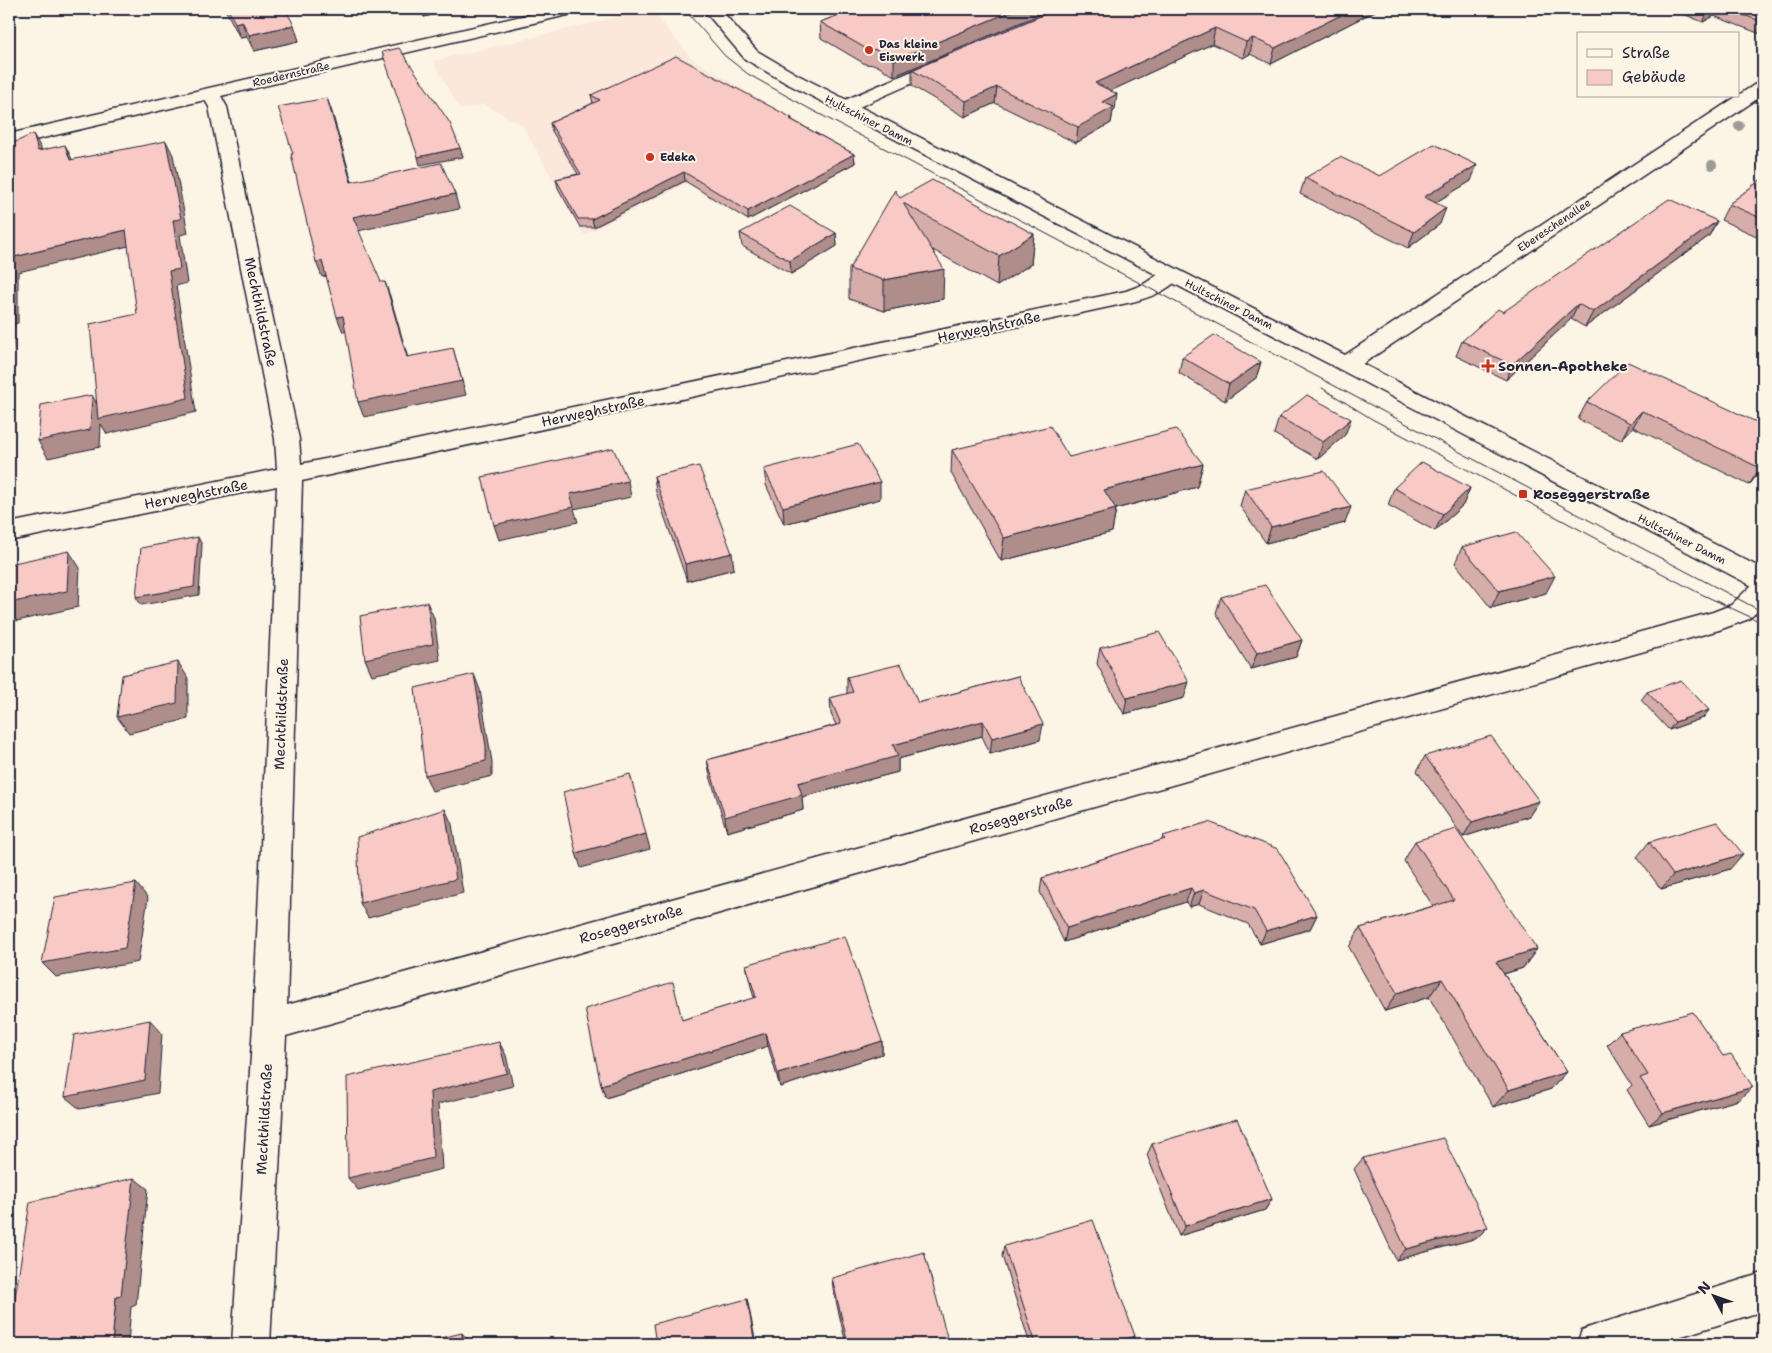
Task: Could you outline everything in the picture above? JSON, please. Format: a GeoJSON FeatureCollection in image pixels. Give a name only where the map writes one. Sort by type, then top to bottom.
{"type":"FeatureCollection","features":[{"type":"Feature","properties":{"kind":"street","name":"Roedernstraße"},"geometry":{"type":"LineString","coordinates":[[9,140],[572,9]]}},
{"type":"Feature","properties":{"kind":"street","name":"Hultschiner Damm"},"geometry":{"type":"LineString","coordinates":[[710,9],[752,55],[844,107],[1763,580]]}},
{"type":"Feature","properties":{"kind":"street"},"geometry":{"type":"LineString","coordinates":[[844,107],[964,54]]}},
{"type":"Feature","properties":{"kind":"street","name":"Ebereschenallee"},"geometry":{"type":"LineString","coordinates":[[1346,364],[1763,87]]}},
{"type":"Feature","properties":{"kind":"street","name":"Mechthildstraße"},"geometry":{"type":"LineString","coordinates":[[210,93],[218,107],[285,429],[290,475],[270,1025],[251,1344]]}},
{"type":"Feature","properties":{"kind":"street","name":"Herweghstraße"},"geometry":{"type":"LineString","coordinates":[[9,532],[290,475],[1132,296],[1150,290],[1171,274]]}},
{"type":"Feature","properties":{"kind":"street","name":"Roseggerstraße"},"geometry":{"type":"LineString","coordinates":[[270,1025],[1719,620],[1740,612],[1763,590]]}},
{"type":"Feature","properties":{"kind":"street"},"geometry":{"type":"LineString","coordinates":[[1596,1344],[1763,1292]]}},
{"type":"Feature","properties":{"kind":"shaded area"},"geometry":{"type":"Polygon","coordinates":[[[651,9],[692,59],[804,125],[584,235],[522,125],[484,104],[460,110],[433,61],[651,9]]]}},
{"type":"Feature","properties":{"kind":"building"},"geometry":{"type":"Polygon","coordinates":[[[228,9],[285,9],[294,25],[249,35],[242,21],[235,23],[228,9]]]}},
{"type":"Feature","properties":{"kind":"building"},"geometry":{"type":"Polygon","coordinates":[[[856,9],[1017,9],[894,60],[876,50],[865,48],[820,22],[856,9]]]}},
{"type":"Feature","properties":{"kind":"building"},"geometry":{"type":"Polygon","coordinates":[[[1057,9],[1353,9],[1275,48],[1253,38],[1246,42],[1215,28],[1095,83],[1117,94],[1102,102],[1114,107],[1078,127],[997,87],[966,101],[912,70],[1057,9]]]}},
{"type":"Feature","properties":{"kind":"building"},"geometry":{"type":"Polygon","coordinates":[[[1700,9],[1713,9],[1708,12],[1700,9]]]}},
{"type":"Feature","properties":{"kind":"building"},"geometry":{"type":"Polygon","coordinates":[[[1727,9],[1763,9],[1763,22],[1727,9]]]}},
{"type":"Feature","properties":{"kind":"building"},"geometry":{"type":"Polygon","coordinates":[[[399,48],[450,123],[460,148],[418,157],[382,52],[399,48]]]}},
{"type":"Feature","properties":{"kind":"building","name":"Edeka"},"geometry":{"type":"Polygon","coordinates":[[[676,56],[792,118],[790,119],[854,154],[748,211],[684,172],[592,219],[578,219],[556,179],[581,174],[550,123],[600,100],[591,95],[676,56]]]}},
{"type":"Feature","properties":{"kind":"building"},"geometry":{"type":"Polygon","coordinates":[[[327,98],[351,182],[441,163],[455,194],[353,217],[381,282],[385,282],[407,357],[453,348],[462,381],[358,402],[343,316],[337,317],[322,261],[316,262],[291,154],[293,154],[278,107],[327,98]]]}},
{"type":"Feature","properties":{"kind":"building"},"geometry":{"type":"Polygon","coordinates":[[[33,134],[38,151],[65,145],[70,160],[166,141],[181,219],[173,220],[180,269],[169,271],[188,398],[98,419],[90,324],[137,314],[126,230],[10,258],[9,308],[9,145],[33,134]]]}},
{"type":"Feature","properties":{"kind":"building"},"geometry":{"type":"Polygon","coordinates":[[[1434,144],[1477,165],[1424,197],[1446,208],[1414,232],[1305,178],[1340,157],[1380,176],[1434,144]]]}},
{"type":"Feature","properties":{"kind":"building"},"geometry":{"type":"Polygon","coordinates":[[[1763,178],[1763,219],[1729,204],[1763,178]]]}},
{"type":"Feature","properties":{"kind":"building"},"geometry":{"type":"Polygon","coordinates":[[[932,180],[1034,234],[999,256],[903,203],[944,269],[884,280],[849,269],[895,190],[900,198],[932,180]]]}},
{"type":"Feature","properties":{"kind":"building"},"geometry":{"type":"Polygon","coordinates":[[[1669,199],[1717,221],[1593,312],[1578,304],[1512,365],[1462,341],[1498,309],[1503,312],[1669,199]]]}},
{"type":"Feature","properties":{"kind":"building"},"geometry":{"type":"Polygon","coordinates":[[[790,206],[836,233],[790,261],[740,233],[790,206]]]}},
{"type":"Feature","properties":{"kind":"building"},"geometry":{"type":"Polygon","coordinates":[[[1214,335],[1261,362],[1229,384],[1182,357],[1214,335]]]}},
{"type":"Feature","properties":{"kind":"building"},"geometry":{"type":"Polygon","coordinates":[[[1628,362],[1763,425],[1763,464],[1760,468],[1642,411],[1630,423],[1587,402],[1628,362]]]}},
{"type":"Feature","properties":{"kind":"building"},"geometry":{"type":"Polygon","coordinates":[[[92,395],[90,430],[38,441],[41,405],[92,395]]]}},
{"type":"Feature","properties":{"kind":"building"},"geometry":{"type":"Polygon","coordinates":[[[1307,395],[1351,419],[1323,442],[1279,417],[1307,395]]]}},
{"type":"Feature","properties":{"kind":"building"},"geometry":{"type":"Polygon","coordinates":[[[1050,426],[1069,457],[1176,429],[1203,464],[1104,490],[1116,509],[1004,538],[952,450],[1050,426]]]}},
{"type":"Feature","properties":{"kind":"building"},"geometry":{"type":"Polygon","coordinates":[[[858,444],[880,482],[783,507],[764,469],[858,444]]]}},
{"type":"Feature","properties":{"kind":"building"},"geometry":{"type":"Polygon","coordinates":[[[613,448],[628,481],[570,494],[574,507],[494,525],[482,477],[613,448]]]}},
{"type":"Feature","properties":{"kind":"building"},"geometry":{"type":"Polygon","coordinates":[[[1422,462],[1470,488],[1443,514],[1394,488],[1422,462]]]}},
{"type":"Feature","properties":{"kind":"building"},"geometry":{"type":"Polygon","coordinates":[[[699,466],[732,553],[685,564],[654,476],[699,466]]]}},
{"type":"Feature","properties":{"kind":"building"},"geometry":{"type":"Polygon","coordinates":[[[1324,471],[1351,507],[1271,527],[1245,489],[1324,471]]]}},
{"type":"Feature","properties":{"kind":"building"},"geometry":{"type":"Polygon","coordinates":[[[1516,532],[1555,576],[1499,591],[1462,547],[1516,532]]]}},
{"type":"Feature","properties":{"kind":"building"},"geometry":{"type":"Polygon","coordinates":[[[198,537],[194,587],[136,597],[141,548],[198,537]]]}},
{"type":"Feature","properties":{"kind":"building"},"geometry":{"type":"Polygon","coordinates":[[[69,551],[67,591],[9,603],[9,564],[69,551]]]}},
{"type":"Feature","properties":{"kind":"building"},"geometry":{"type":"Polygon","coordinates":[[[1265,585],[1302,640],[1257,653],[1221,597],[1265,585]]]}},
{"type":"Feature","properties":{"kind":"building"},"geometry":{"type":"Polygon","coordinates":[[[427,602],[433,644],[365,659],[360,616],[427,602]]]}},
{"type":"Feature","properties":{"kind":"building"},"geometry":{"type":"Polygon","coordinates":[[[1159,632],[1189,682],[1127,698],[1100,648],[1159,632]]]}},
{"type":"Feature","properties":{"kind":"building"},"geometry":{"type":"Polygon","coordinates":[[[178,662],[177,703],[117,717],[122,675],[178,662]]]}},
{"type":"Feature","properties":{"kind":"building"},"geometry":{"type":"Polygon","coordinates":[[[901,664],[918,703],[1018,676],[1043,724],[992,738],[983,721],[893,745],[898,756],[798,783],[802,795],[725,817],[707,760],[841,724],[830,698],[853,692],[847,677],[901,664]]]}},
{"type":"Feature","properties":{"kind":"building"},"geometry":{"type":"Polygon","coordinates":[[[474,674],[486,746],[486,761],[425,775],[415,688],[474,674]]]}},
{"type":"Feature","properties":{"kind":"building"},"geometry":{"type":"Polygon","coordinates":[[[1681,680],[1709,710],[1675,722],[1647,692],[1681,680]]]}},
{"type":"Feature","properties":{"kind":"building"},"geometry":{"type":"Polygon","coordinates":[[[1491,736],[1539,801],[1472,822],[1425,756],[1491,736]]]}},
{"type":"Feature","properties":{"kind":"building"},"geometry":{"type":"Polygon","coordinates":[[[630,774],[646,834],[576,853],[563,792],[630,774]]]}},
{"type":"Feature","properties":{"kind":"building"},"geometry":{"type":"Polygon","coordinates":[[[445,809],[456,879],[360,903],[357,837],[445,809]]]}},
{"type":"Feature","properties":{"kind":"building"},"geometry":{"type":"Polygon","coordinates":[[[1209,822],[1278,849],[1317,915],[1266,931],[1254,910],[1204,890],[1194,893],[1191,888],[1067,928],[1042,878],[1165,839],[1163,836],[1209,822]]]}},
{"type":"Feature","properties":{"kind":"building"},"geometry":{"type":"Polygon","coordinates":[[[1717,822],[1743,854],[1673,875],[1649,842],[1717,822]]]}},
{"type":"Feature","properties":{"kind":"building"},"geometry":{"type":"Polygon","coordinates":[[[1456,829],[1537,949],[1496,962],[1567,1072],[1509,1090],[1442,979],[1397,993],[1360,928],[1454,900],[1415,841],[1456,829]]]}},
{"type":"Feature","properties":{"kind":"building"},"geometry":{"type":"Polygon","coordinates":[[[136,883],[125,948],[42,963],[55,897],[136,883]]]}},
{"type":"Feature","properties":{"kind":"building"},"geometry":{"type":"Polygon","coordinates":[[[845,936],[882,1041],[778,1074],[766,1033],[601,1085],[585,1009],[673,982],[682,1020],[756,997],[746,965],[845,936]]]}},
{"type":"Feature","properties":{"kind":"building"},"geometry":{"type":"Polygon","coordinates":[[[1693,1012],[1723,1056],[1731,1054],[1753,1087],[1663,1113],[1640,1078],[1648,1075],[1620,1032],[1693,1012]]]}},
{"type":"Feature","properties":{"kind":"building"},"geometry":{"type":"Polygon","coordinates":[[[150,1020],[145,1080],[65,1097],[74,1035],[150,1020]]]}},
{"type":"Feature","properties":{"kind":"building"},"geometry":{"type":"Polygon","coordinates":[[[499,1042],[507,1073],[430,1092],[433,1158],[348,1178],[347,1077],[499,1042]]]}},
{"type":"Feature","properties":{"kind":"building"},"geometry":{"type":"Polygon","coordinates":[[[1237,1119],[1272,1199],[1185,1226],[1152,1144],[1237,1119]]]}},
{"type":"Feature","properties":{"kind":"building"},"geometry":{"type":"Polygon","coordinates":[[[1443,1138],[1488,1227],[1406,1249],[1363,1158],[1443,1138]]]}},
{"type":"Feature","properties":{"kind":"building"},"geometry":{"type":"Polygon","coordinates":[[[134,1178],[121,1296],[116,1297],[112,1344],[9,1344],[30,1202],[134,1178]]]}},
{"type":"Feature","properties":{"kind":"building"},"geometry":{"type":"Polygon","coordinates":[[[1093,1220],[1135,1336],[1110,1344],[1036,1344],[1004,1246],[1093,1220]]]}},
{"type":"Feature","properties":{"kind":"building"},"geometry":{"type":"Polygon","coordinates":[[[924,1252],[949,1344],[848,1344],[832,1278],[924,1252]]]}},
{"type":"Feature","properties":{"kind":"building"},"geometry":{"type":"Polygon","coordinates":[[[747,1299],[755,1344],[656,1344],[653,1324],[747,1299]]]}},
{"type":"Feature","properties":{"kind":"building"},"geometry":{"type":"Polygon","coordinates":[[[462,1333],[462,1344],[416,1344],[462,1333]]]}},
{"type":"Feature","properties":{"kind":"tram line"},"geometry":{"type":"LineString","coordinates":[[684,9],[725,56],[748,74],[808,108],[1763,612]]}},
{"type":"Feature","properties":{"kind":"tram line"},"geometry":{"type":"LineString","coordinates":[[1322,388],[1372,419],[1697,592],[1763,623]]}},
{"type":"Feature","properties":{"kind":"place","name":"Das kleine Eiswerk"},"geometry":{"type":"Point","coordinates":[869,50]}},
{"type":"Feature","properties":{"kind":"place","name":"Edeka"},"geometry":{"type":"Point","coordinates":[650,157]}},
{"type":"Feature","properties":{"kind":"place","name":"Sonnen-Apotheke"},"geometry":{"type":"Point","coordinates":[1488,366]}},
{"type":"Feature","properties":{"kind":"place","name":"Roseggerstraße"},"geometry":{"type":"Point","coordinates":[1523,494]}}]}
